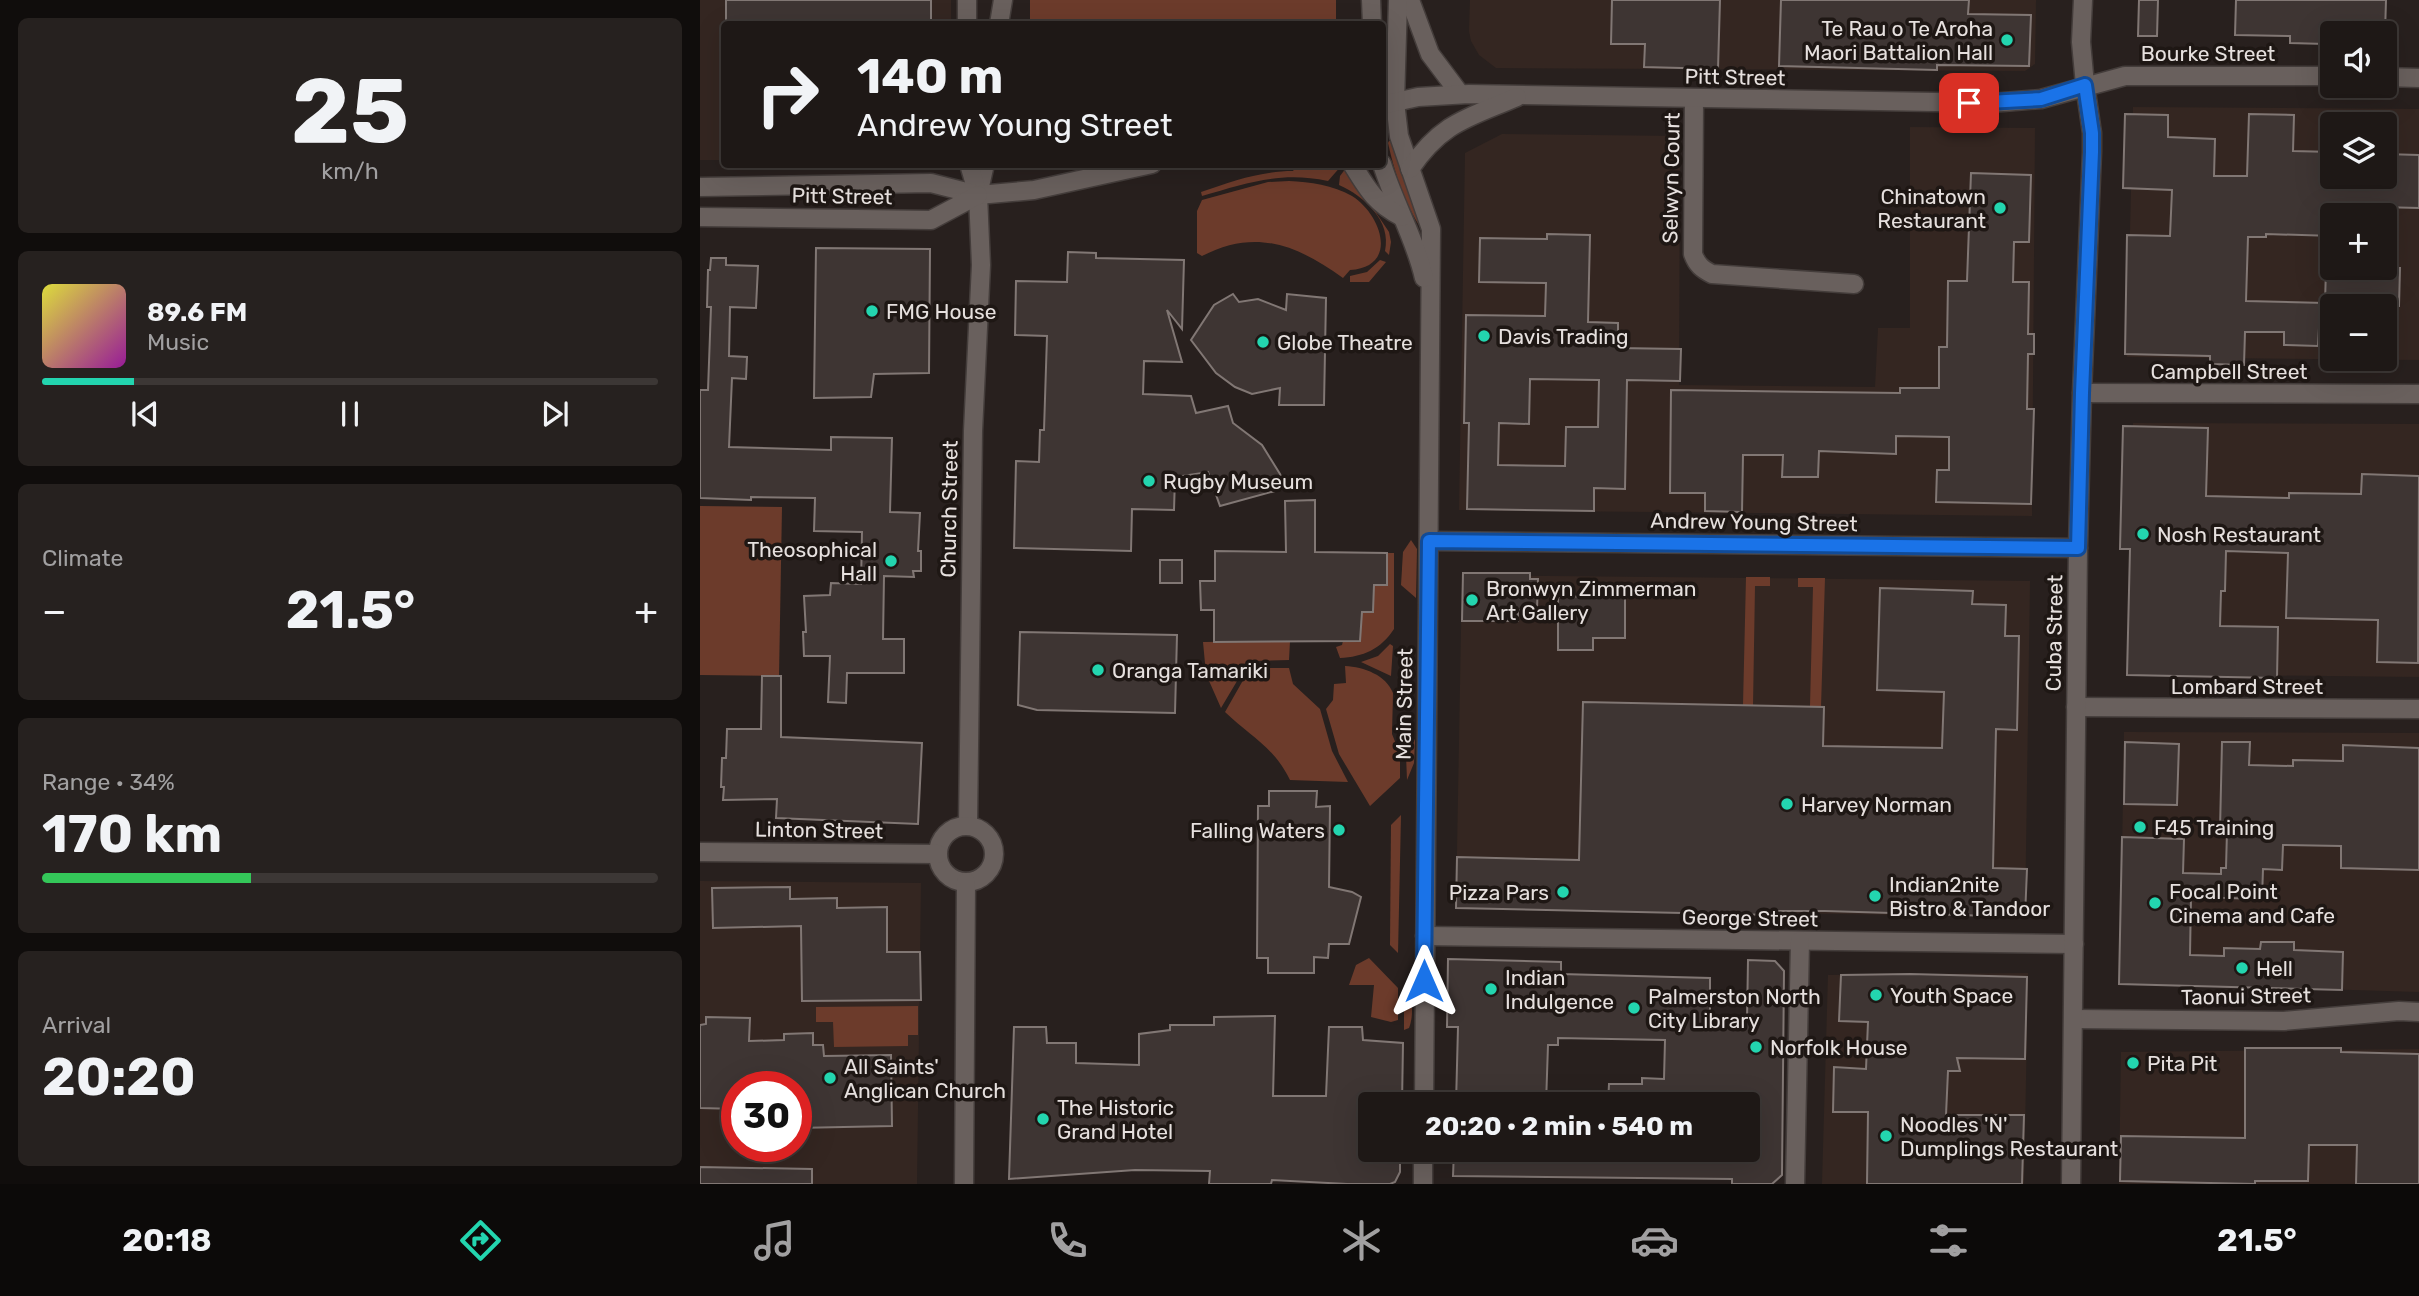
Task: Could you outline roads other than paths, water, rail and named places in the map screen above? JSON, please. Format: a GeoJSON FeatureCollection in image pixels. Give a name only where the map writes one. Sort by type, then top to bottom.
{"type":"FeatureCollection","features":[{"type":"Feature","properties":{"kind":"street"},"geometry":{"type":"LineString","coordinates":[[967,0],[967,21]]}},
{"type":"Feature","properties":{"kind":"street"},"geometry":{"type":"LineString","coordinates":[[1000,21],[1003,0]]}},
{"type":"Feature","properties":{"kind":"street","name":"Main Street"},"geometry":{"type":"LineString","coordinates":[[1398,0],[1389,104],[1431,229],[1424,1092]]}},
{"type":"Feature","properties":{"kind":"street"},"geometry":{"type":"LineString","coordinates":[[1410,0],[1430,54],[1460,94]]}},
{"type":"Feature","properties":{"kind":"street","name":"Cuba Street"},"geometry":{"type":"LineString","coordinates":[[2071,1184],[2078,548],[2092,152],[2081,42],[2083,0]]}},
{"type":"Feature","properties":{"kind":"street"},"geometry":{"type":"LineString","coordinates":[[1363,21],[1371,2]]}},
{"type":"Feature","properties":{"kind":"street"},"geometry":{"type":"LineString","coordinates":[[1371,2],[1372,21]]}},
{"type":"Feature","properties":{"kind":"street","name":"Bourke Street"},"geometry":{"type":"LineString","coordinates":[[2085,85],[2125,76],[2146,75],[2320,76]]}},
{"type":"Feature","properties":{"kind":"street"},"geometry":{"type":"LineString","coordinates":[[2397,77],[2419,78]]}},
{"type":"Feature","properties":{"kind":"street","name":"Pitt Street"},"geometry":{"type":"LineString","coordinates":[[1389,104],[1418,97],[1460,94],[1991,103],[2041,99],[2085,85]]}},
{"type":"Feature","properties":{"kind":"street"},"geometry":{"type":"LineString","coordinates":[[1410,169],[1432,140],[1452,125],[1523,94]]}},
{"type":"Feature","properties":{"kind":"street","name":"Selwyn Court"},"geometry":{"type":"LineString","coordinates":[[1695,99],[1693,254],[1696,263],[1712,274],[1854,284]]}},
{"type":"Feature","properties":{"kind":"street","name":"Church Street"},"geometry":{"type":"LineString","coordinates":[[968,825],[973,431],[981,265],[978,195],[970,168]]}},
{"type":"Feature","properties":{"kind":"street","name":"Church Street"},"geometry":{"type":"LineString","coordinates":[[978,195],[984,168]]}},
{"type":"Feature","properties":{"kind":"street","name":"Pitt Street"},"geometry":{"type":"LineString","coordinates":[[700,187],[931,183],[978,195],[1034,190],[1134,168]]}},
{"type":"Feature","properties":{"kind":"street"},"geometry":{"type":"LineString","coordinates":[[1354,168],[1371,195],[1380,204],[1402,217]]}},
{"type":"Feature","properties":{"kind":"street","name":"Main Street"},"geometry":{"type":"LineString","coordinates":[[1383,168],[1390,191],[1420,261],[1431,305]]}},
{"type":"Feature","properties":{"kind":"street","name":"Pitt Street"},"geometry":{"type":"LineString","coordinates":[[700,217],[931,220],[978,195]]}},
{"type":"Feature","properties":{"kind":"street","name":"Campbell Street"},"geometry":{"type":"LineString","coordinates":[[2082,393],[2419,394]]}},
{"type":"Feature","properties":{"kind":"street","name":"Andrew Young Street"},"geometry":{"type":"LineString","coordinates":[[1429,541],[2078,548]]}},
{"type":"Feature","properties":{"kind":"street","name":"Lombard Street"},"geometry":{"type":"LineString","coordinates":[[2076,707],[2419,709]]}},
{"type":"Feature","properties":{"kind":"street"},"geometry":{"type":"LineString","coordinates":[[968,825],[984,831],[994,846],[995,855],[993,864],[983,877],[966,882],[949,877],[939,863],[938,854],[939,845],[950,830],[968,825]]}},
{"type":"Feature","properties":{"kind":"street","name":"Linton Street"},"geometry":{"type":"LineString","coordinates":[[700,852],[938,854]]}},
{"type":"Feature","properties":{"kind":"street"},"geometry":{"type":"LineString","coordinates":[[964,1184],[966,882]]}},
{"type":"Feature","properties":{"kind":"street","name":"George Street"},"geometry":{"type":"LineString","coordinates":[[1425,936],[2074,944]]}},
{"type":"Feature","properties":{"kind":"street"},"geometry":{"type":"LineString","coordinates":[[1795,1184],[1800,941]]}},
{"type":"Feature","properties":{"kind":"street","name":"Taonui Street"},"geometry":{"type":"LineString","coordinates":[[2074,1019],[2284,1021],[2399,1011],[2419,1012]]}},
{"type":"Feature","properties":{"kind":"street"},"geometry":{"type":"LineString","coordinates":[[1423,1162],[1423,1184]]}},
{"type":"Feature","properties":{"kind":"place","name":"Te Rau o Te Aroha Maori Battalion Hall"},"geometry":{"type":"Point","coordinates":[2007,40]}},
{"type":"Feature","properties":{"kind":"place","name":"Chinatown Restaurant"},"geometry":{"type":"Point","coordinates":[2000,208]}},
{"type":"Feature","properties":{"kind":"place","name":"FMG House"},"geometry":{"type":"Point","coordinates":[872,311]}},
{"type":"Feature","properties":{"kind":"place","name":"Davis Trading"},"geometry":{"type":"Point","coordinates":[1484,336]}},
{"type":"Feature","properties":{"kind":"place","name":"Globe Theatre"},"geometry":{"type":"Point","coordinates":[1263,342]}},
{"type":"Feature","properties":{"kind":"place","name":"Rugby Museum"},"geometry":{"type":"Point","coordinates":[1149,481]}},
{"type":"Feature","properties":{"kind":"place","name":"Nosh Restaurant"},"geometry":{"type":"Point","coordinates":[2143,534]}},
{"type":"Feature","properties":{"kind":"place","name":"Theosophical Hall"},"geometry":{"type":"Point","coordinates":[891,561]}},
{"type":"Feature","properties":{"kind":"place","name":"Bronwyn Zimmerman Art Gallery"},"geometry":{"type":"Point","coordinates":[1472,600]}},
{"type":"Feature","properties":{"kind":"place","name":"Oranga Tamariki"},"geometry":{"type":"Point","coordinates":[1098,670]}},
{"type":"Feature","properties":{"kind":"place","name":"Harvey Norman"},"geometry":{"type":"Point","coordinates":[1787,804]}},
{"type":"Feature","properties":{"kind":"place","name":"F45 Training"},"geometry":{"type":"Point","coordinates":[2140,827]}},
{"type":"Feature","properties":{"kind":"place","name":"Falling Waters"},"geometry":{"type":"Point","coordinates":[1339,830]}},
{"type":"Feature","properties":{"kind":"place","name":"Pizza Pars"},"geometry":{"type":"Point","coordinates":[1563,892]}},
{"type":"Feature","properties":{"kind":"place","name":"Indian2nite Bistro & Tandoor"},"geometry":{"type":"Point","coordinates":[1875,896]}},
{"type":"Feature","properties":{"kind":"place","name":"Focal Point Cinema and Cafe"},"geometry":{"type":"Point","coordinates":[2155,903]}},
{"type":"Feature","properties":{"kind":"place","name":"Hell"},"geometry":{"type":"Point","coordinates":[2242,968]}},
{"type":"Feature","properties":{"kind":"place","name":"Indian Indulgence"},"geometry":{"type":"Point","coordinates":[1491,989]}},
{"type":"Feature","properties":{"kind":"place","name":"Youth Space"},"geometry":{"type":"Point","coordinates":[1876,995]}},
{"type":"Feature","properties":{"kind":"place","name":"Palmerston North City Library"},"geometry":{"type":"Point","coordinates":[1634,1008]}},
{"type":"Feature","properties":{"kind":"place","name":"Norfolk House"},"geometry":{"type":"Point","coordinates":[1756,1047]}},
{"type":"Feature","properties":{"kind":"place","name":"Pita Pit"},"geometry":{"type":"Point","coordinates":[2133,1063]}},
{"type":"Feature","properties":{"kind":"place","name":"All Saints' Anglican Church"},"geometry":{"type":"Point","coordinates":[830,1078]}},
{"type":"Feature","properties":{"kind":"place","name":"The Historic Grand Hotel"},"geometry":{"type":"Point","coordinates":[1043,1119]}},
{"type":"Feature","properties":{"kind":"place","name":"Noodles 'N' Dumplings Restaurant"},"geometry":{"type":"Point","coordinates":[1886,1136]}}]}
